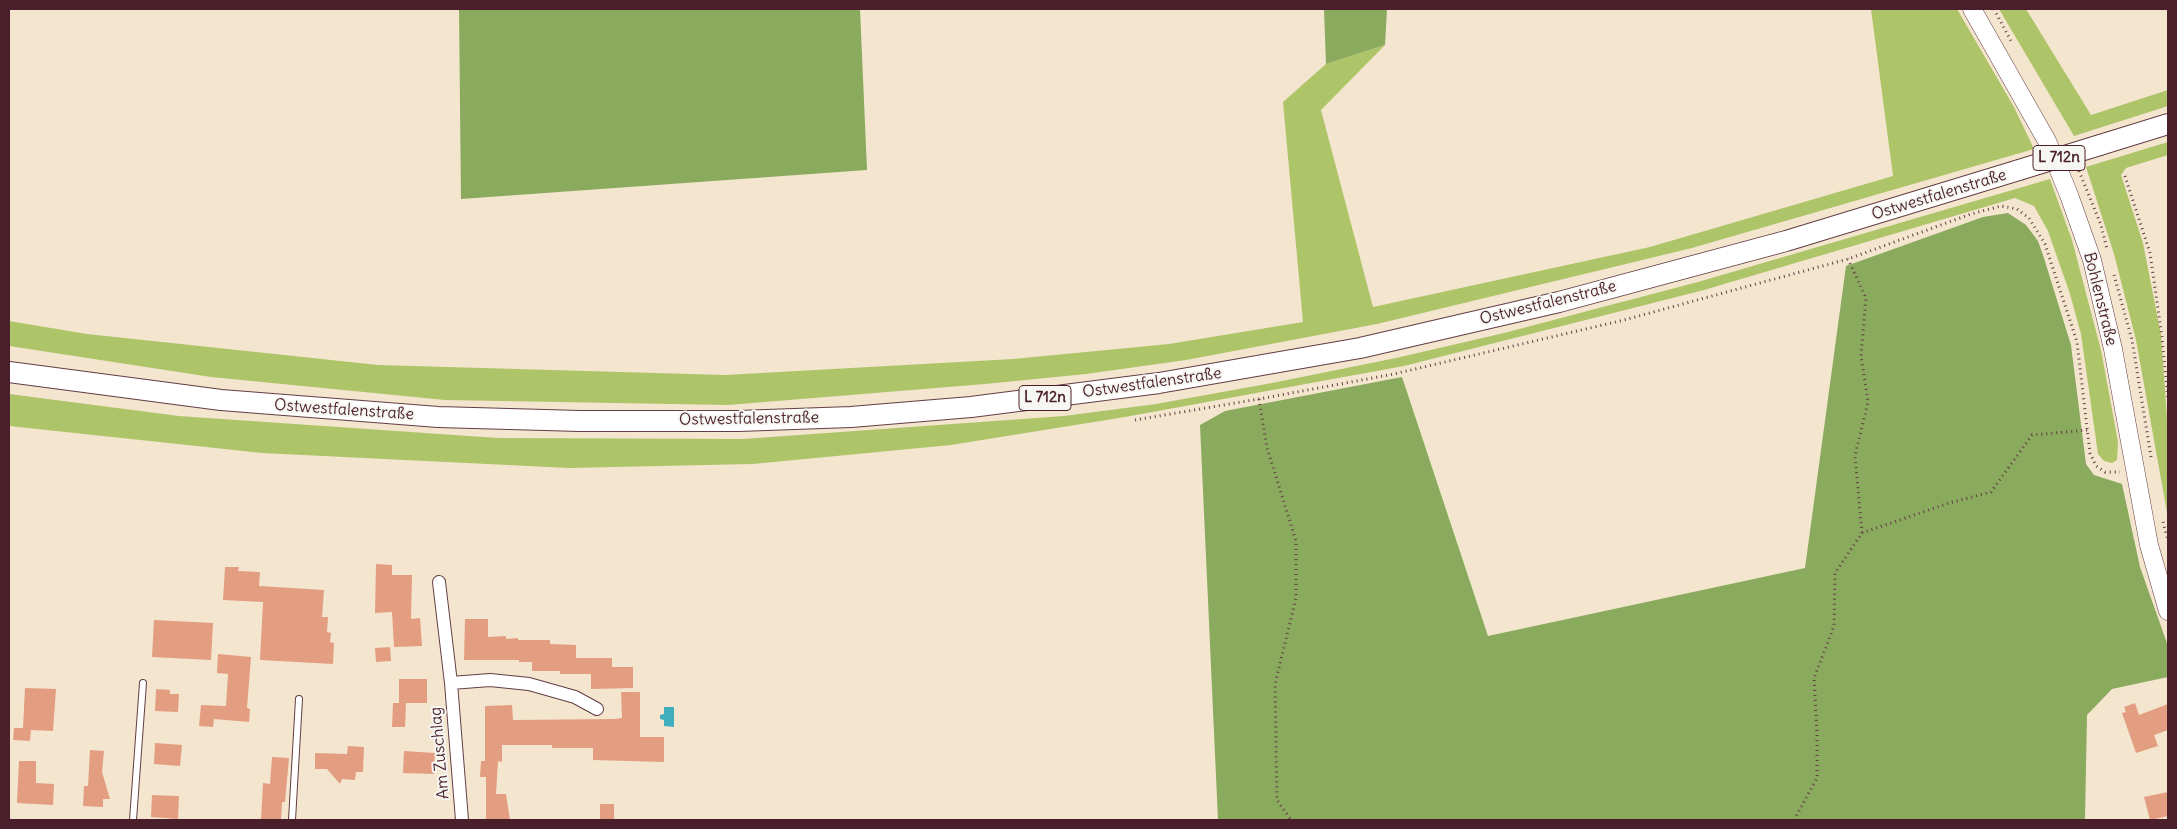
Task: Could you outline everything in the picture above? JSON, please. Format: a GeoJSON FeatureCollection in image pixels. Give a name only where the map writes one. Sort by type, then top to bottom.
{"type":"FeatureCollection","features":[{"type":"Feature","properties":{"kind":"main road","name":"Ostwestfalenstraße"},"geometry":{"type":"LineString","coordinates":[[9,372],[221,400],[438,417],[580,421],[738,420],[851,417],[971,407],[1158,383],[1360,348],[1559,302],[1786,241],[2168,124]]}},
{"type":"Feature","properties":{"kind":"main road","name":"Ostwestfalenstraße"},"geometry":{"type":"LineString","coordinates":[[9,368],[46,376]]}},
{"type":"Feature","properties":{"kind":"street","name":"Bohlenstraße"},"geometry":{"type":"LineString","coordinates":[[1972,9],[2047,140],[2092,260],[2112,349],[2149,545],[2168,611]]}},
{"type":"Feature","properties":{"kind":"street","name":"Am Zuschlag"},"geometry":{"type":"LineString","coordinates":[[439,582],[451,684],[462,820]]}},
{"type":"Feature","properties":{"kind":"street","name":"Am Zuschlag"},"geometry":{"type":"LineString","coordinates":[[451,684],[490,680],[528,684],[575,697],[597,708]]}},
{"type":"Feature","properties":{"kind":"lane"},"geometry":{"type":"LineString","coordinates":[[133,820],[143,683]]}},
{"type":"Feature","properties":{"kind":"lane"},"geometry":{"type":"LineString","coordinates":[[292,820],[299,699]]}},
{"type":"Feature","properties":{"kind":"path"},"geometry":{"type":"LineString","coordinates":[[2125,176],[2150,253],[2162,337],[2168,400]]}},
{"type":"Feature","properties":{"kind":"path"},"geometry":{"type":"LineString","coordinates":[[1135,420],[1259,400],[1394,374],[1624,320],[1848,259],[1970,214],[2001,206],[2017,209],[2029,218],[2045,244],[2077,342],[2090,453],[2096,466],[2106,472],[2114,473],[2135,470]]}},
{"type":"Feature","properties":{"kind":"path"},"geometry":{"type":"LineString","coordinates":[[1848,259],[1866,298],[1861,356],[1868,402],[1855,456],[1862,533]]}},
{"type":"Feature","properties":{"kind":"path"},"geometry":{"type":"LineString","coordinates":[[1259,400],[1268,448],[1296,541],[1296,598],[1275,684],[1277,800],[1291,820]]}},
{"type":"Feature","properties":{"kind":"path"},"geometry":{"type":"LineString","coordinates":[[1794,820],[1817,778],[1818,732],[1814,678],[1834,626],[1836,573],[1862,533],[1949,503],[1991,492],[2032,435],[2088,430]]}},
{"type":"Feature","properties":{"kind":"green space"},"geometry":{"type":"Polygon","coordinates":[[[459,9],[860,9],[867,170],[461,199],[459,9]]]}},
{"type":"Feature","properties":{"kind":"green space"},"geometry":{"type":"Polygon","coordinates":[[[1324,9],[1387,9],[1385,45],[1326,64],[1324,9]]]}},
{"type":"Feature","properties":{"kind":"green space"},"geometry":{"type":"Polygon","coordinates":[[[1871,9],[1957,9],[2014,107],[2034,149],[1692,248],[1377,324],[1186,360],[1086,374],[985,384],[728,405],[445,400],[211,377],[9,346],[9,321],[87,334],[378,365],[725,375],[1013,359],[1169,344],[1303,322],[1283,102],[1326,64],[1385,45],[1321,110],[1373,307],[1650,247],[1893,176],[1871,9]]]}},
{"type":"Feature","properties":{"kind":"green space"},"geometry":{"type":"Polygon","coordinates":[[[1999,9],[2026,9],[2091,115],[2168,90],[2168,106],[2074,136],[1999,9]]]}},
{"type":"Feature","properties":{"kind":"green space"},"geometry":{"type":"Polygon","coordinates":[[[2168,142],[2168,155],[2126,168],[2121,175],[2143,243],[2161,335],[2168,432],[2168,518],[2136,340],[2114,254],[2086,167],[2168,142]]]}},
{"type":"Feature","properties":{"kind":"green space"},"geometry":{"type":"Polygon","coordinates":[[[2050,179],[2072,240],[2101,350],[2118,442],[2117,460],[2112,463],[2104,461],[2098,454],[2081,334],[2070,294],[2048,231],[2034,206],[2015,198],[1704,290],[1404,366],[1125,417],[951,445],[753,464],[569,468],[262,453],[9,426],[9,394],[179,416],[498,438],[743,439],[1064,416],[1156,404],[1272,383],[1396,358],[1504,333],[1698,282],[2050,179]]]}},
{"type":"Feature","properties":{"kind":"green space"},"geometry":{"type":"Polygon","coordinates":[[[2008,213],[2026,225],[2038,241],[2071,345],[2086,464],[2094,475],[2122,484],[2140,567],[2168,646],[2168,677],[2112,689],[2087,715],[2085,820],[1218,820],[1200,425],[1225,411],[1402,377],[1488,636],[1805,568],[1846,266],[1983,217],[2008,213]]]}},
{"type":"Feature","properties":{"kind":"water"},"geometry":{"type":"Polygon","coordinates":[[[664,707],[674,707],[674,727],[664,726],[664,720],[660,719],[660,715],[664,714],[664,707]]]}},
{"type":"Feature","properties":{"kind":"building"},"geometry":{"type":"Polygon","coordinates":[[[376,564],[392,565],[392,575],[412,575],[411,619],[420,618],[422,646],[394,647],[392,612],[375,613],[376,564]]]}},
{"type":"Feature","properties":{"kind":"building"},"geometry":{"type":"Polygon","coordinates":[[[225,567],[239,567],[238,571],[260,572],[259,586],[324,590],[322,617],[328,617],[327,632],[331,633],[330,642],[334,643],[333,664],[260,660],[263,602],[223,600],[225,567]]]}},
{"type":"Feature","properties":{"kind":"building"},"geometry":{"type":"Polygon","coordinates":[[[465,619],[488,619],[488,637],[506,636],[506,639],[550,640],[550,644],[576,645],[576,658],[612,658],[612,667],[633,667],[633,688],[591,689],[591,674],[560,674],[560,671],[532,671],[532,662],[519,662],[519,660],[464,660],[465,619]]]}},
{"type":"Feature","properties":{"kind":"building"},"geometry":{"type":"Polygon","coordinates":[[[154,620],[213,623],[211,660],[152,657],[154,620]]]}},
{"type":"Feature","properties":{"kind":"building"},"geometry":{"type":"Polygon","coordinates":[[[390,647],[391,661],[376,662],[375,648],[390,647]]]}},
{"type":"Feature","properties":{"kind":"building"},"geometry":{"type":"Polygon","coordinates":[[[218,654],[251,657],[247,708],[250,709],[249,722],[214,719],[213,727],[199,726],[201,705],[226,706],[228,674],[217,673],[218,654]]]}},
{"type":"Feature","properties":{"kind":"building"},"geometry":{"type":"Polygon","coordinates":[[[399,679],[427,679],[427,703],[406,703],[405,727],[392,727],[393,703],[399,703],[399,679]]]}},
{"type":"Feature","properties":{"kind":"building"},"geometry":{"type":"Polygon","coordinates":[[[25,688],[56,689],[53,731],[31,730],[30,741],[13,740],[14,728],[23,728],[25,688]]]}},
{"type":"Feature","properties":{"kind":"building"},"geometry":{"type":"Polygon","coordinates":[[[156,689],[170,690],[170,694],[179,694],[178,712],[155,711],[156,689]]]}},
{"type":"Feature","properties":{"kind":"building"},"geometry":{"type":"Polygon","coordinates":[[[621,692],[640,692],[640,737],[664,737],[664,762],[593,760],[593,748],[552,748],[552,745],[502,745],[502,762],[498,761],[496,794],[506,794],[510,820],[486,820],[486,777],[480,777],[481,761],[485,761],[485,706],[512,705],[513,720],[614,719],[622,718],[621,692]]]}},
{"type":"Feature","properties":{"kind":"building"},"geometry":{"type":"Polygon","coordinates":[[[2135,703],[2139,715],[2168,704],[2168,730],[2154,735],[2158,746],[2136,753],[2122,713],[2126,712],[2124,707],[2135,703]]]}},
{"type":"Feature","properties":{"kind":"building"},"geometry":{"type":"Polygon","coordinates":[[[155,743],[182,745],[180,766],[154,764],[155,743]]]}},
{"type":"Feature","properties":{"kind":"building"},"geometry":{"type":"Polygon","coordinates":[[[348,746],[364,747],[363,772],[356,772],[355,780],[342,779],[340,784],[327,769],[315,769],[315,753],[347,754],[348,746]]]}},
{"type":"Feature","properties":{"kind":"building"},"geometry":{"type":"Polygon","coordinates":[[[90,750],[104,751],[102,772],[110,799],[103,799],[103,807],[83,806],[84,786],[88,786],[90,750]]]}},
{"type":"Feature","properties":{"kind":"building"},"geometry":{"type":"Polygon","coordinates":[[[404,751],[435,753],[434,774],[403,773],[404,751]]]}},
{"type":"Feature","properties":{"kind":"building"},"geometry":{"type":"Polygon","coordinates":[[[272,757],[289,758],[285,802],[282,802],[281,820],[261,820],[263,783],[270,784],[272,757]]]}},
{"type":"Feature","properties":{"kind":"building"},"geometry":{"type":"Polygon","coordinates":[[[19,761],[36,761],[36,783],[54,784],[53,805],[17,803],[19,761]]]}},
{"type":"Feature","properties":{"kind":"building"},"geometry":{"type":"Polygon","coordinates":[[[2168,792],[2168,816],[2150,820],[2144,797],[2168,792]]]}},
{"type":"Feature","properties":{"kind":"building"},"geometry":{"type":"Polygon","coordinates":[[[152,795],[179,796],[178,819],[151,817],[152,795]]]}},
{"type":"Feature","properties":{"kind":"building"},"geometry":{"type":"Polygon","coordinates":[[[600,804],[614,804],[614,820],[600,820],[600,804]]]}}]}
